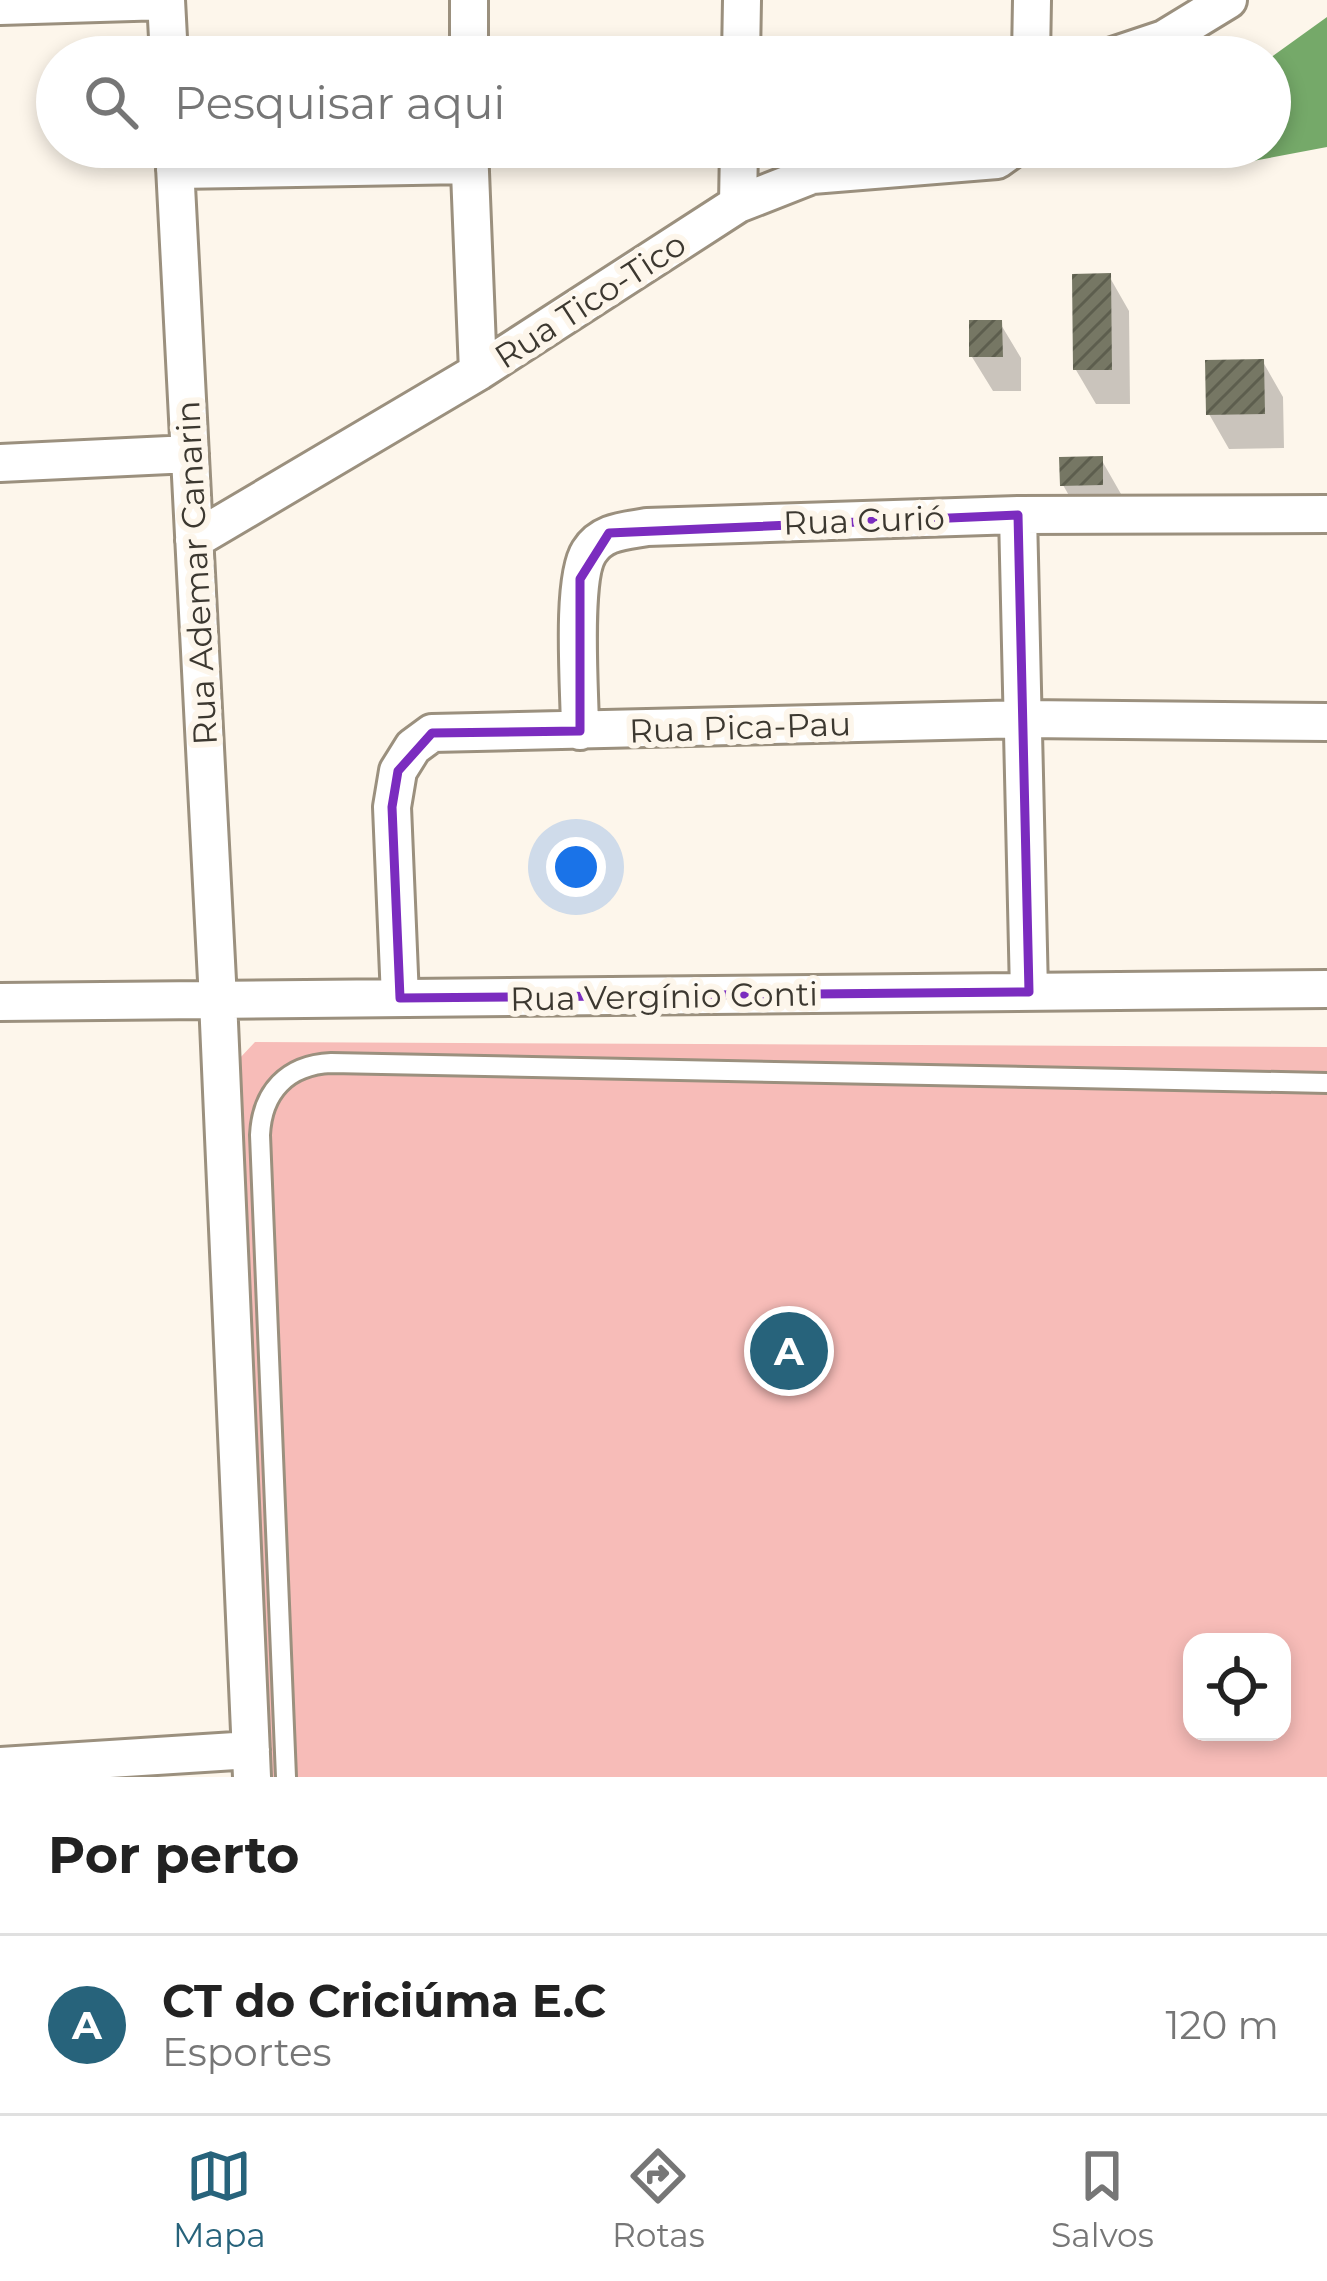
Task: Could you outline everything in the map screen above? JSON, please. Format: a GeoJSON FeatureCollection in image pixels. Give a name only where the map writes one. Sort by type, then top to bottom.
{"type":"FeatureCollection","features":[{"type":"Feature","properties":{"kind":"street"},"geometry":{"type":"LineString","coordinates":[[469,0],[469,36]]}},
{"type":"Feature","properties":{"kind":"street"},"geometry":{"type":"LineString","coordinates":[[741,36],[742,0]]}},
{"type":"Feature","properties":{"kind":"street"},"geometry":{"type":"LineString","coordinates":[[1031,36],[1032,0]]}},
{"type":"Feature","properties":{"kind":"street"},"geometry":{"type":"LineString","coordinates":[[1170,36],[1228,0]]}},
{"type":"Feature","properties":{"kind":"street"},"geometry":{"type":"LineString","coordinates":[[0,6],[166,1],[168,36]]}},
{"type":"Feature","properties":{"kind":"street","name":"Rua Ademar Canarin"},"geometry":{"type":"LineString","coordinates":[[175,168],[251,1764]]}},
{"type":"Feature","properties":{"kind":"street"},"geometry":{"type":"LineString","coordinates":[[470,168],[478,372]]}},
{"type":"Feature","properties":{"kind":"street"},"geometry":{"type":"LineString","coordinates":[[738,204],[739,168]]}},
{"type":"Feature","properties":{"kind":"street","name":"Rua Tico-Tico"},"geometry":{"type":"LineString","coordinates":[[194,541],[478,372],[738,204],[812,175],[898,168]]}},
{"type":"Feature","properties":{"kind":"street"},"geometry":{"type":"LineString","coordinates":[[0,463],[190,454]]}},
{"type":"Feature","properties":{"kind":"street","name":"Rua Curió"},"geometry":{"type":"LineString","coordinates":[[580,731],[580,579],[589,552],[609,533],[647,527],[1018,515],[1327,514]]}},
{"type":"Feature","properties":{"kind":"street"},"geometry":{"type":"LineString","coordinates":[[1018,515],[1029,992]]}},
{"type":"Feature","properties":{"kind":"street","name":"Rua Pica-Pau"},"geometry":{"type":"LineString","coordinates":[[400,998],[392,807],[398,771],[413,747],[432,733],[1024,719],[1327,722]]}},
{"type":"Feature","properties":{"kind":"street","name":"Rua Vergínio Conti"},"geometry":{"type":"LineString","coordinates":[[0,1003],[1327,989]]}},
{"type":"Feature","properties":{"kind":"street"},"geometry":{"type":"LineString","coordinates":[[0,1766],[251,1764]]}},
{"type":"Feature","properties":{"kind":"lane"},"geometry":{"type":"LineString","coordinates":[[286,1777],[260,1136],[265,1102],[285,1077],[299,1068],[331,1063],[1327,1083]]}},
{"type":"Feature","properties":{"kind":"highlighted area"},"geometry":{"type":"Polygon","coordinates":[[[1018,515],[1029,992],[400,998],[392,807],[398,771],[432,733],[580,731],[580,579],[609,533],[1018,515]]]}},
{"type":"Feature","properties":{"kind":"shaded area"},"geometry":{"type":"Polygon","coordinates":[[[1327,17],[1327,147],[1291,154],[1291,43],[1327,17]]]}},
{"type":"Feature","properties":{"kind":"shaded area"},"geometry":{"type":"Polygon","coordinates":[[[255,1042],[1327,1047],[1327,1777],[268,1777],[238,1060],[255,1042]]]}},
{"type":"Feature","properties":{"kind":"building"},"geometry":{"type":"Polygon","coordinates":[[[1111,273],[1112,370],[1073,370],[1072,274],[1111,273]]]}},
{"type":"Feature","properties":{"kind":"building"},"geometry":{"type":"Polygon","coordinates":[[[969,320],[1002,320],[1003,357],[969,357],[969,320]]]}},
{"type":"Feature","properties":{"kind":"building"},"geometry":{"type":"Polygon","coordinates":[[[1264,359],[1265,414],[1206,415],[1205,360],[1264,359]]]}},
{"type":"Feature","properties":{"kind":"building"},"geometry":{"type":"Polygon","coordinates":[[[1103,456],[1103,485],[1060,486],[1059,457],[1103,456]]]}},
{"type":"Feature","properties":{"kind":"place","name":"CT do Criciúma E.C"},"geometry":{"type":"Point","coordinates":[789,1351]}}]}
